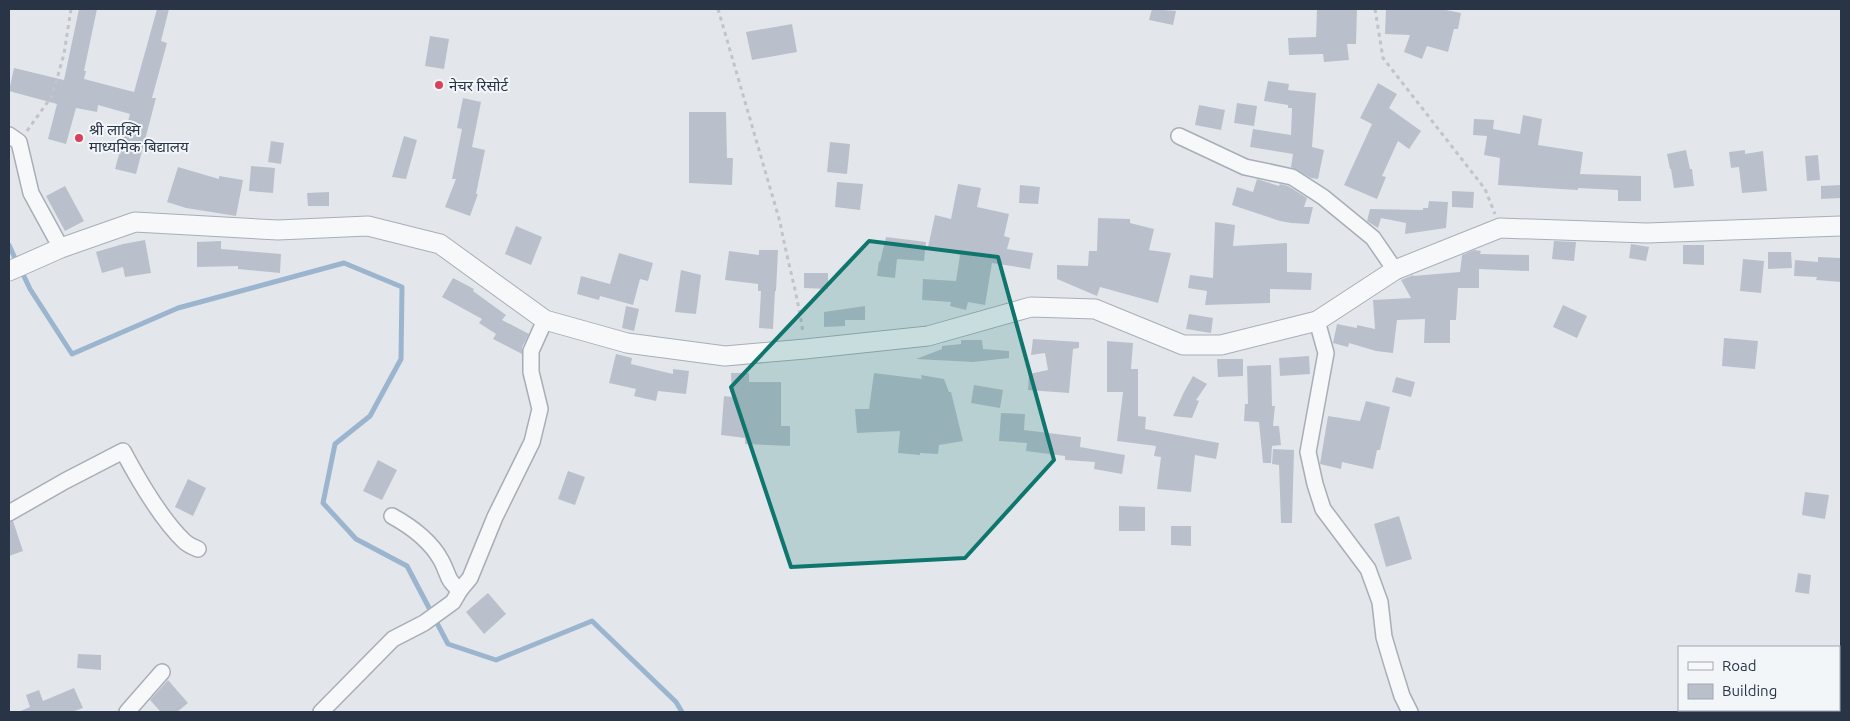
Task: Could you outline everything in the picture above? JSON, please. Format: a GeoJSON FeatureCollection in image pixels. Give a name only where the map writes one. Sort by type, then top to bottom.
{"type":"FeatureCollection","features":[{"type":"Feature","properties":{"kind":"street"},"geometry":{"type":"LineString","coordinates":[[1179,136],[1245,167],[1292,177],[1323,197],[1373,238],[1395,270]]}},
{"type":"Feature","properties":{"kind":"street"},"geometry":{"type":"LineString","coordinates":[[14,139],[31,193],[56,251]]}},
{"type":"Feature","properties":{"kind":"street"},"geometry":{"type":"LineString","coordinates":[[9,270],[135,222],[278,230],[368,226],[440,244],[545,320],[627,343],[726,356],[805,349],[928,336],[1031,307],[1095,309],[1183,345],[1221,346],[1317,321],[1395,270],[1500,228],[1647,233],[1841,226]]}},
{"type":"Feature","properties":{"kind":"street"},"geometry":{"type":"LineString","coordinates":[[321,712],[392,639],[424,623],[453,602],[470,578],[495,517],[532,442],[540,409],[531,372],[531,351],[545,320]]}},
{"type":"Feature","properties":{"kind":"street"},"geometry":{"type":"LineString","coordinates":[[1317,321],[1326,353],[1308,452],[1315,484],[1323,509],[1368,569],[1380,602],[1384,637],[1402,696],[1410,712]]}},
{"type":"Feature","properties":{"kind":"street"},"geometry":{"type":"LineString","coordinates":[[9,513],[123,451],[137,477],[160,512],[185,542],[198,549]]}},
{"type":"Feature","properties":{"kind":"street"},"geometry":{"type":"LineString","coordinates":[[392,516],[411,527],[431,545],[442,561],[450,583],[460,590]]}},
{"type":"Feature","properties":{"kind":"street"},"geometry":{"type":"LineString","coordinates":[[128,712],[162,672]]}},
{"type":"Feature","properties":{"kind":"path"},"geometry":{"type":"LineString","coordinates":[[14,139],[52,96],[64,54],[71,9]]}},
{"type":"Feature","properties":{"kind":"path"},"geometry":{"type":"LineString","coordinates":[[718,9],[780,222],[786,256],[799,303],[805,349]]}},
{"type":"Feature","properties":{"kind":"path"},"geometry":{"type":"LineString","coordinates":[[1375,9],[1383,58],[1486,189],[1500,228]]}},
{"type":"Feature","properties":{"kind":"highlighted area"},"geometry":{"type":"Polygon","coordinates":[[[869,241],[998,257],[1054,460],[965,558],[791,567],[731,387],[869,241]]]}},
{"type":"Feature","properties":{"kind":"building"},"geometry":{"type":"Polygon","coordinates":[[[79,9],[97,9],[84,79],[134,92],[157,9],[169,9],[161,41],[167,43],[152,98],[156,98],[136,174],[115,169],[130,114],[98,105],[97,112],[76,108],[66,144],[48,139],[57,104],[9,91],[14,68],[64,80],[79,9]]]}},
{"type":"Feature","properties":{"kind":"building"},"geometry":{"type":"Polygon","coordinates":[[[1152,9],[1176,11],[1173,25],[1149,20],[1152,9]]]}},
{"type":"Feature","properties":{"kind":"building"},"geometry":{"type":"Polygon","coordinates":[[[1317,9],[1357,9],[1356,44],[1347,44],[1349,60],[1324,62],[1323,54],[1289,55],[1288,38],[1316,37],[1317,9]]]}},
{"type":"Feature","properties":{"kind":"building"},"geometry":{"type":"Polygon","coordinates":[[[1386,9],[1441,9],[1461,13],[1458,29],[1454,29],[1448,52],[1427,46],[1422,59],[1404,52],[1410,35],[1385,34],[1386,9]]]}},
{"type":"Feature","properties":{"kind":"building"},"geometry":{"type":"Polygon","coordinates":[[[792,24],[797,52],[752,60],[746,32],[792,24]]]}},
{"type":"Feature","properties":{"kind":"building"},"geometry":{"type":"Polygon","coordinates":[[[430,36],[449,39],[444,69],[425,66],[430,36]]]}},
{"type":"Feature","properties":{"kind":"building"},"geometry":{"type":"Polygon","coordinates":[[[1268,81],[1289,84],[1288,90],[1316,93],[1312,147],[1324,150],[1318,179],[1311,178],[1291,167],[1293,154],[1250,147],[1253,129],[1291,135],[1292,108],[1288,108],[1288,105],[1264,101],[1268,81]]]}},
{"type":"Feature","properties":{"kind":"building"},"geometry":{"type":"Polygon","coordinates":[[[1378,83],[1397,94],[1389,108],[1421,131],[1409,149],[1398,141],[1382,176],[1386,177],[1377,199],[1344,185],[1372,124],[1360,118],[1378,83]]]}},
{"type":"Feature","properties":{"kind":"building"},"geometry":{"type":"Polygon","coordinates":[[[463,98],[481,102],[472,147],[485,150],[476,194],[478,194],[470,216],[445,207],[456,179],[452,179],[462,129],[457,128],[463,98]]]}},
{"type":"Feature","properties":{"kind":"building"},"geometry":{"type":"Polygon","coordinates":[[[1237,103],[1257,106],[1254,126],[1234,123],[1237,103]]]}},
{"type":"Feature","properties":{"kind":"building"},"geometry":{"type":"Polygon","coordinates":[[[1199,105],[1225,110],[1221,130],[1195,125],[1199,105]]]}},
{"type":"Feature","properties":{"kind":"building"},"geometry":{"type":"Polygon","coordinates":[[[689,112],[726,112],[727,158],[733,158],[732,185],[689,183],[689,112]]]}},
{"type":"Feature","properties":{"kind":"building"},"geometry":{"type":"Polygon","coordinates":[[[1523,115],[1542,119],[1538,145],[1583,152],[1580,174],[1641,176],[1641,201],[1618,201],[1618,190],[1578,188],[1578,190],[1498,185],[1500,158],[1484,155],[1487,136],[1473,135],[1474,119],[1494,120],[1493,129],[1520,134],[1523,115]]]}},
{"type":"Feature","properties":{"kind":"building"},"geometry":{"type":"Polygon","coordinates":[[[404,136],[417,140],[406,179],[392,177],[404,136]]]}},
{"type":"Feature","properties":{"kind":"building"},"geometry":{"type":"Polygon","coordinates":[[[271,141],[284,143],[281,164],[268,162],[271,141]]]}},
{"type":"Feature","properties":{"kind":"building"},"geometry":{"type":"Polygon","coordinates":[[[830,142],[850,144],[847,174],[827,172],[830,142]]]}},
{"type":"Feature","properties":{"kind":"building"},"geometry":{"type":"Polygon","coordinates":[[[1686,150],[1690,169],[1692,169],[1694,186],[1674,188],[1667,154],[1686,150]]]}},
{"type":"Feature","properties":{"kind":"building"},"geometry":{"type":"Polygon","coordinates":[[[1745,150],[1745,154],[1763,151],[1767,191],[1742,193],[1739,167],[1731,168],[1729,152],[1745,150]]]}},
{"type":"Feature","properties":{"kind":"building"},"geometry":{"type":"Polygon","coordinates":[[[1818,155],[1820,180],[1807,181],[1805,156],[1818,155]]]}},
{"type":"Feature","properties":{"kind":"building"},"geometry":{"type":"Polygon","coordinates":[[[251,166],[275,168],[273,193],[249,191],[251,166]]]}},
{"type":"Feature","properties":{"kind":"building"},"geometry":{"type":"Polygon","coordinates":[[[178,167],[219,179],[219,176],[243,180],[236,216],[186,208],[167,202],[178,167]]]}},
{"type":"Feature","properties":{"kind":"building"},"geometry":{"type":"Polygon","coordinates":[[[1257,179],[1279,186],[1280,184],[1288,186],[1307,198],[1304,207],[1313,207],[1309,224],[1280,221],[1232,205],[1237,187],[1253,192],[1257,179]]]}},
{"type":"Feature","properties":{"kind":"building"},"geometry":{"type":"Polygon","coordinates":[[[837,182],[863,184],[860,210],[835,207],[837,182]]]}},
{"type":"Feature","properties":{"kind":"building"},"geometry":{"type":"Polygon","coordinates":[[[958,184],[981,188],[977,207],[1009,214],[1004,236],[1010,238],[1007,249],[1033,253],[1030,269],[992,263],[985,305],[968,302],[966,310],[950,306],[951,302],[922,300],[923,279],[956,281],[960,255],[928,247],[935,215],[951,219],[958,184]]]}},
{"type":"Feature","properties":{"kind":"building"},"geometry":{"type":"Polygon","coordinates":[[[1020,185],[1040,187],[1038,204],[1019,203],[1020,185]]]}},
{"type":"Feature","properties":{"kind":"building"},"geometry":{"type":"Polygon","coordinates":[[[1841,185],[1841,198],[1821,199],[1821,186],[1841,185]]]}},
{"type":"Feature","properties":{"kind":"building"},"geometry":{"type":"Polygon","coordinates":[[[65,186],[84,221],[65,231],[46,196],[65,186]]]}},
{"type":"Feature","properties":{"kind":"building"},"geometry":{"type":"Polygon","coordinates":[[[1452,191],[1474,192],[1473,208],[1452,207],[1452,191]]]}},
{"type":"Feature","properties":{"kind":"building"},"geometry":{"type":"Polygon","coordinates":[[[329,192],[329,206],[308,206],[307,193],[329,192]]]}},
{"type":"Feature","properties":{"kind":"building"},"geometry":{"type":"Polygon","coordinates":[[[1429,201],[1448,202],[1446,228],[1405,234],[1406,223],[1381,218],[1378,228],[1367,221],[1370,209],[1423,210],[1423,208],[1428,208],[1429,201]]]}},
{"type":"Feature","properties":{"kind":"building"},"geometry":{"type":"Polygon","coordinates":[[[1098,218],[1130,219],[1130,223],[1154,229],[1149,250],[1171,253],[1158,303],[1100,287],[1097,296],[1057,279],[1057,265],[1088,266],[1089,251],[1097,251],[1098,218]]]}},
{"type":"Feature","properties":{"kind":"building"},"geometry":{"type":"Polygon","coordinates":[[[1215,222],[1235,225],[1233,246],[1287,243],[1287,272],[1312,273],[1311,290],[1270,289],[1270,303],[1205,305],[1207,291],[1188,288],[1190,275],[1213,278],[1215,222]]]}},
{"type":"Feature","properties":{"kind":"building"},"geometry":{"type":"Polygon","coordinates":[[[516,226],[542,237],[531,265],[505,254],[516,226]]]}},
{"type":"Feature","properties":{"kind":"building"},"geometry":{"type":"Polygon","coordinates":[[[886,237],[926,242],[924,261],[897,259],[895,278],[877,276],[886,237]]]}},
{"type":"Feature","properties":{"kind":"building"},"geometry":{"type":"Polygon","coordinates":[[[145,240],[151,273],[125,277],[123,267],[102,273],[96,252],[145,240]]]}},
{"type":"Feature","properties":{"kind":"building"},"geometry":{"type":"Polygon","coordinates":[[[221,241],[221,249],[281,254],[280,273],[238,269],[238,266],[197,267],[197,242],[221,241]]]}},
{"type":"Feature","properties":{"kind":"building"},"geometry":{"type":"Polygon","coordinates":[[[1554,241],[1576,242],[1574,261],[1552,259],[1554,241]]]}},
{"type":"Feature","properties":{"kind":"building"},"geometry":{"type":"Polygon","coordinates":[[[1631,244],[1649,247],[1646,261],[1629,258],[1631,244]]]}},
{"type":"Feature","properties":{"kind":"building"},"geometry":{"type":"Polygon","coordinates":[[[1683,245],[1704,245],[1704,265],[1683,264],[1683,245]]]}},
{"type":"Feature","properties":{"kind":"building"},"geometry":{"type":"Polygon","coordinates":[[[759,250],[778,250],[773,329],[759,328],[761,291],[758,291],[758,284],[725,280],[729,251],[759,255],[759,250]]]}},
{"type":"Feature","properties":{"kind":"building"},"geometry":{"type":"Polygon","coordinates":[[[1474,250],[1481,251],[1480,254],[1529,255],[1529,271],[1479,269],[1479,288],[1458,288],[1456,320],[1450,320],[1450,343],[1424,343],[1425,319],[1397,320],[1393,353],[1376,351],[1349,343],[1348,347],[1333,343],[1337,324],[1357,328],[1357,325],[1375,329],[1373,300],[1411,298],[1401,280],[1413,275],[1460,272],[1462,255],[1474,250]]]}},
{"type":"Feature","properties":{"kind":"building"},"geometry":{"type":"Polygon","coordinates":[[[1768,252],[1791,252],[1792,268],[1768,269],[1768,252]]]}},
{"type":"Feature","properties":{"kind":"building"},"geometry":{"type":"Polygon","coordinates":[[[619,253],[653,263],[648,281],[640,279],[633,305],[600,296],[599,300],[577,294],[581,276],[610,284],[619,253]]]}},
{"type":"Feature","properties":{"kind":"building"},"geometry":{"type":"Polygon","coordinates":[[[1818,257],[1841,258],[1841,282],[1816,280],[1817,277],[1794,276],[1795,260],[1818,262],[1818,257]]]}},
{"type":"Feature","properties":{"kind":"building"},"geometry":{"type":"Polygon","coordinates":[[[1743,259],[1764,261],[1761,293],[1740,291],[1743,259]]]}},
{"type":"Feature","properties":{"kind":"building"},"geometry":{"type":"Polygon","coordinates":[[[681,270],[701,275],[696,314],[675,312],[681,270]]]}},
{"type":"Feature","properties":{"kind":"building"},"geometry":{"type":"Polygon","coordinates":[[[804,273],[828,273],[828,289],[804,288],[804,273]]]}},
{"type":"Feature","properties":{"kind":"building"},"geometry":{"type":"Polygon","coordinates":[[[453,278],[474,289],[473,291],[506,315],[502,320],[529,334],[522,347],[522,354],[493,339],[496,334],[479,323],[482,319],[442,297],[453,278]]]}},
{"type":"Feature","properties":{"kind":"building"},"geometry":{"type":"Polygon","coordinates":[[[1563,305],[1587,316],[1577,338],[1553,327],[1563,305]]]}},
{"type":"Feature","properties":{"kind":"building"},"geometry":{"type":"Polygon","coordinates":[[[626,306],[639,309],[634,331],[622,328],[626,306]]]}},
{"type":"Feature","properties":{"kind":"building"},"geometry":{"type":"Polygon","coordinates":[[[865,306],[865,320],[845,320],[845,326],[824,327],[824,312],[865,306]]]}},
{"type":"Feature","properties":{"kind":"building"},"geometry":{"type":"Polygon","coordinates":[[[1189,314],[1213,318],[1211,333],[1186,329],[1189,314]]]}},
{"type":"Feature","properties":{"kind":"building"},"geometry":{"type":"Polygon","coordinates":[[[1724,338],[1758,341],[1755,369],[1722,366],[1724,338]]]}},
{"type":"Feature","properties":{"kind":"building"},"geometry":{"type":"Polygon","coordinates":[[[1033,339],[1079,342],[1079,348],[1073,349],[1069,393],[1028,390],[1029,374],[1048,370],[1045,353],[1031,355],[1033,339]]]}},
{"type":"Feature","properties":{"kind":"building"},"geometry":{"type":"Polygon","coordinates":[[[961,340],[982,340],[983,349],[1009,351],[1009,358],[973,362],[916,359],[942,349],[942,346],[961,344],[961,340]]]}},
{"type":"Feature","properties":{"kind":"building"},"geometry":{"type":"Polygon","coordinates":[[[1107,341],[1133,343],[1131,369],[1138,369],[1138,416],[1146,417],[1145,429],[1219,443],[1216,459],[1195,455],[1191,492],[1157,489],[1161,457],[1154,456],[1156,446],[1117,441],[1123,392],[1107,392],[1107,341]]]}},
{"type":"Feature","properties":{"kind":"building"},"geometry":{"type":"Polygon","coordinates":[[[616,354],[632,358],[631,364],[673,374],[673,369],[689,371],[686,394],[658,391],[656,401],[634,396],[636,389],[609,383],[616,354]]]}},
{"type":"Feature","properties":{"kind":"building"},"geometry":{"type":"Polygon","coordinates":[[[1309,356],[1310,374],[1280,376],[1279,358],[1309,356]]]}},
{"type":"Feature","properties":{"kind":"building"},"geometry":{"type":"Polygon","coordinates":[[[1217,359],[1243,359],[1243,376],[1218,377],[1217,359]]]}},
{"type":"Feature","properties":{"kind":"building"},"geometry":{"type":"Polygon","coordinates":[[[1271,365],[1272,406],[1275,406],[1273,426],[1279,426],[1281,445],[1272,446],[1271,463],[1263,463],[1259,422],[1244,421],[1245,404],[1248,404],[1247,366],[1271,365]]]}},
{"type":"Feature","properties":{"kind":"building"},"geometry":{"type":"Polygon","coordinates":[[[731,373],[749,373],[749,382],[781,382],[781,426],[790,426],[790,446],[745,444],[745,438],[721,435],[724,396],[732,397],[731,373]]]}},
{"type":"Feature","properties":{"kind":"building"},"geometry":{"type":"Polygon","coordinates":[[[874,373],[922,379],[921,375],[944,379],[949,392],[951,392],[963,441],[939,445],[938,454],[920,453],[920,455],[898,453],[900,431],[857,433],[855,409],[869,409],[874,373]]]}},
{"type":"Feature","properties":{"kind":"building"},"geometry":{"type":"Polygon","coordinates":[[[1193,376],[1207,384],[1196,400],[1199,401],[1192,418],[1173,416],[1184,392],[1193,376]]]}},
{"type":"Feature","properties":{"kind":"building"},"geometry":{"type":"Polygon","coordinates":[[[1396,377],[1415,382],[1411,397],[1392,392],[1396,377]]]}},
{"type":"Feature","properties":{"kind":"building"},"geometry":{"type":"Polygon","coordinates":[[[974,385],[1003,390],[1000,408],[971,403],[974,385]]]}},
{"type":"Feature","properties":{"kind":"building"},"geometry":{"type":"Polygon","coordinates":[[[1366,401],[1390,407],[1380,450],[1377,450],[1373,469],[1342,462],[1341,469],[1320,464],[1328,416],[1360,421],[1366,401]]]}},
{"type":"Feature","properties":{"kind":"building"},"geometry":{"type":"Polygon","coordinates":[[[1001,413],[1025,414],[1024,430],[1081,437],[1080,447],[1125,455],[1122,474],[1094,469],[1095,462],[1065,460],[1065,456],[1026,451],[1027,443],[999,441],[1001,413]]]}},
{"type":"Feature","properties":{"kind":"building"},"geometry":{"type":"Polygon","coordinates":[[[1273,449],[1294,450],[1292,523],[1281,523],[1279,465],[1272,464],[1273,449]]]}},
{"type":"Feature","properties":{"kind":"building"},"geometry":{"type":"Polygon","coordinates":[[[378,460],[397,470],[382,500],[363,491],[378,460]]]}},
{"type":"Feature","properties":{"kind":"building"},"geometry":{"type":"Polygon","coordinates":[[[568,471],[585,477],[575,505],[558,499],[568,471]]]}},
{"type":"Feature","properties":{"kind":"building"},"geometry":{"type":"Polygon","coordinates":[[[188,479],[206,488],[193,516],[175,507],[188,479]]]}},
{"type":"Feature","properties":{"kind":"building"},"geometry":{"type":"Polygon","coordinates":[[[1805,492],[1829,495],[1825,519],[1802,515],[1805,492]]]}},
{"type":"Feature","properties":{"kind":"building"},"geometry":{"type":"Polygon","coordinates":[[[1119,506],[1145,507],[1145,531],[1119,531],[1119,506]]]}},
{"type":"Feature","properties":{"kind":"building"},"geometry":{"type":"Polygon","coordinates":[[[1399,516],[1412,559],[1386,567],[1374,524],[1399,516]]]}},
{"type":"Feature","properties":{"kind":"building"},"geometry":{"type":"Polygon","coordinates":[[[13,521],[23,551],[9,556],[9,522],[13,521]]]}},
{"type":"Feature","properties":{"kind":"building"},"geometry":{"type":"Polygon","coordinates":[[[1171,526],[1191,526],[1191,546],[1171,545],[1171,526]]]}},
{"type":"Feature","properties":{"kind":"building"},"geometry":{"type":"Polygon","coordinates":[[[1798,573],[1811,575],[1809,594],[1795,592],[1798,573]]]}},
{"type":"Feature","properties":{"kind":"building"},"geometry":{"type":"Polygon","coordinates":[[[488,593],[506,614],[484,634],[466,612],[488,593]]]}},
{"type":"Feature","properties":{"kind":"building"},"geometry":{"type":"Polygon","coordinates":[[[78,654],[101,655],[101,670],[77,668],[78,654]]]}},
{"type":"Feature","properties":{"kind":"building"},"geometry":{"type":"Polygon","coordinates":[[[168,680],[188,703],[177,712],[161,712],[150,700],[168,680]]]}},
{"type":"Feature","properties":{"kind":"building"},"geometry":{"type":"Polygon","coordinates":[[[74,688],[83,708],[72,712],[18,712],[30,707],[26,695],[39,690],[43,701],[74,688]]]}},
{"type":"Feature","properties":{"kind":"waterway"},"geometry":{"type":"LineString","coordinates":[[9,245],[17,263]]}},
{"type":"Feature","properties":{"kind":"waterway"},"geometry":{"type":"LineString","coordinates":[[21,270],[30,289],[72,354],[178,308],[344,263],[402,287],[401,359],[370,416],[335,444],[323,503],[356,539],[407,566],[448,644],[496,660],[592,621],[676,702],[682,712]]}},
{"type":"Feature","properties":{"kind":"place","name":"नेचर रिसोर्ट"},"geometry":{"type":"Point","coordinates":[439,85]}},
{"type":"Feature","properties":{"kind":"place","name":"श्री लाक्ष्मि माध्यमिक बिद्यालय"},"geometry":{"type":"Point","coordinates":[79,138]}}]}
